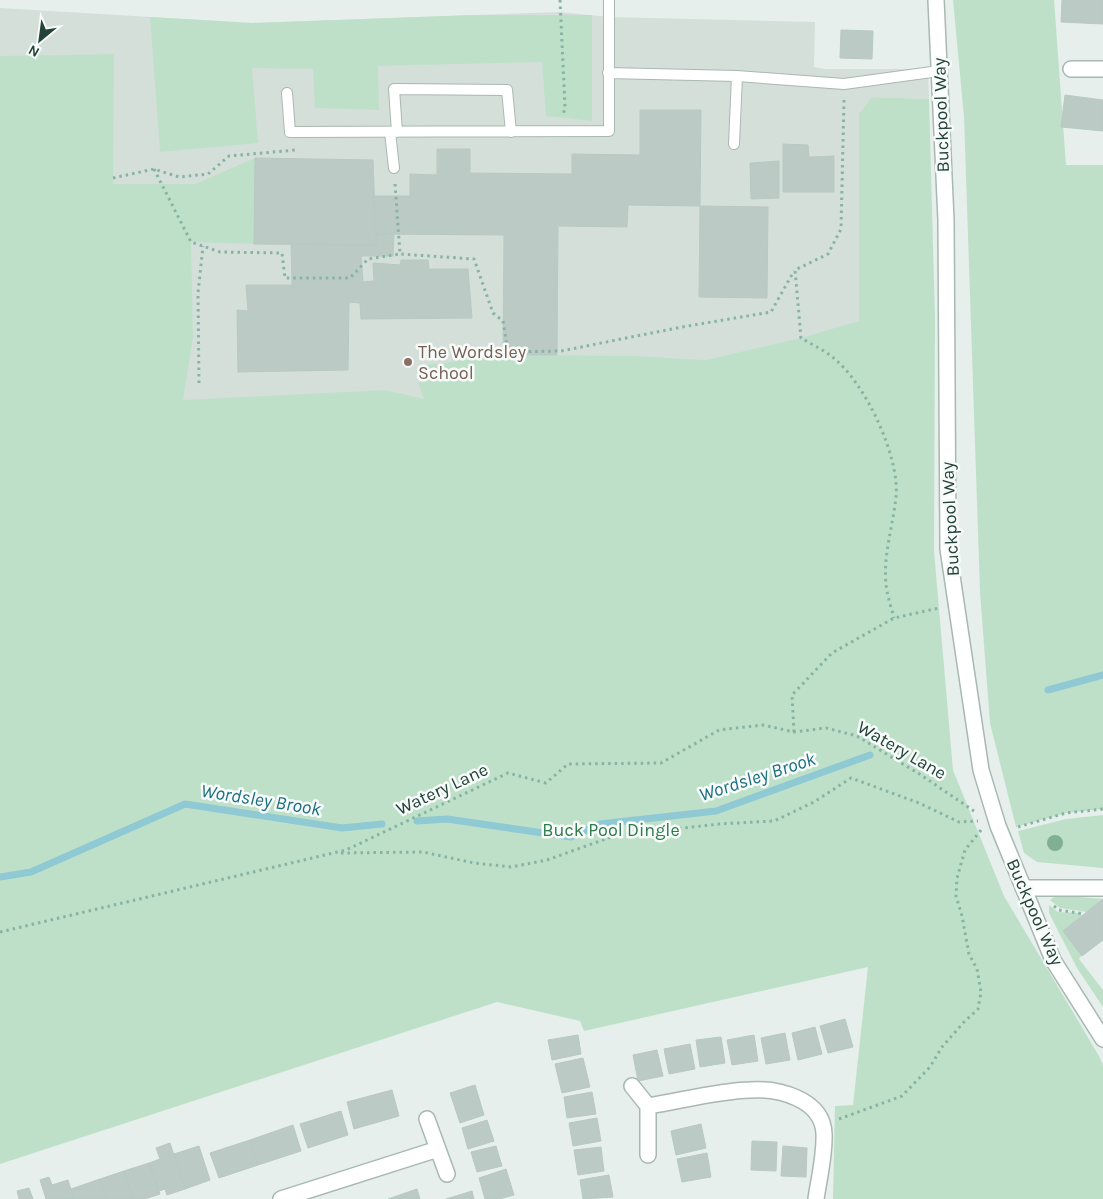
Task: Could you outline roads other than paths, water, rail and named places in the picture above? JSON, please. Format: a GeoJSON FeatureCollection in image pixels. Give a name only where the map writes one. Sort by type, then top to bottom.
{"type":"FeatureCollection","features":[{"type":"Feature","properties":{"kind":"street","name":"Buckpool Way"},"geometry":{"type":"LineString","coordinates":[[936,0],[946,220],[948,549],[981,770],[993,823],[1054,960],[1103,1039]]}},
{"type":"Feature","properties":{"kind":"street"},"geometry":{"type":"LineString","coordinates":[[1071,69],[1103,69]]}},
{"type":"Feature","properties":{"kind":"street"},"geometry":{"type":"LineString","coordinates":[[1023,888],[1103,888]]}},
{"type":"Feature","properties":{"kind":"street"},"geometry":{"type":"LineString","coordinates":[[632,1086],[648,1106],[648,1155]]}},
{"type":"Feature","properties":{"kind":"street"},"geometry":{"type":"LineString","coordinates":[[648,1106],[751,1090],[791,1095],[806,1102],[818,1114],[824,1133],[816,1199]]}},
{"type":"Feature","properties":{"kind":"street"},"geometry":{"type":"LineString","coordinates":[[427,1118],[447,1174]]}},
{"type":"Feature","properties":{"kind":"street"},"geometry":{"type":"LineString","coordinates":[[281,1199],[438,1149]]}},
{"type":"Feature","properties":{"kind":"lane"},"geometry":{"type":"LineString","coordinates":[[287,93],[290,132],[609,131],[609,0]]}},
{"type":"Feature","properties":{"kind":"lane"},"geometry":{"type":"LineString","coordinates":[[608,73],[736,76],[844,84],[939,71]]}},
{"type":"Feature","properties":{"kind":"lane"},"geometry":{"type":"LineString","coordinates":[[734,144],[736,76]]}},
{"type":"Feature","properties":{"kind":"lane"},"geometry":{"type":"LineString","coordinates":[[394,168],[394,89],[507,90],[511,132]]}},
{"type":"Feature","properties":{"kind":"waterway","name":"Wordsley Brook"},"geometry":{"type":"LineString","coordinates":[[1048,690],[1103,675]]}},
{"type":"Feature","properties":{"kind":"waterway","name":"Wordsley Brook"},"geometry":{"type":"LineString","coordinates":[[417,821],[447,819],[571,837],[600,824],[716,811],[870,755]]}},
{"type":"Feature","properties":{"kind":"waterway","name":"Wordsley Brook"},"geometry":{"type":"LineString","coordinates":[[0,877],[31,872],[185,804],[342,828],[382,824]]}},
{"type":"Feature","properties":{"kind":"place","name":"The Wordsley School"},"geometry":{"type":"Point","coordinates":[408,362]}},
{"type":"Feature","properties":{"kind":"park label","name":"Buck Pool Dingle"},"geometry":{"type":"Point","coordinates":[611,830]}}]}
